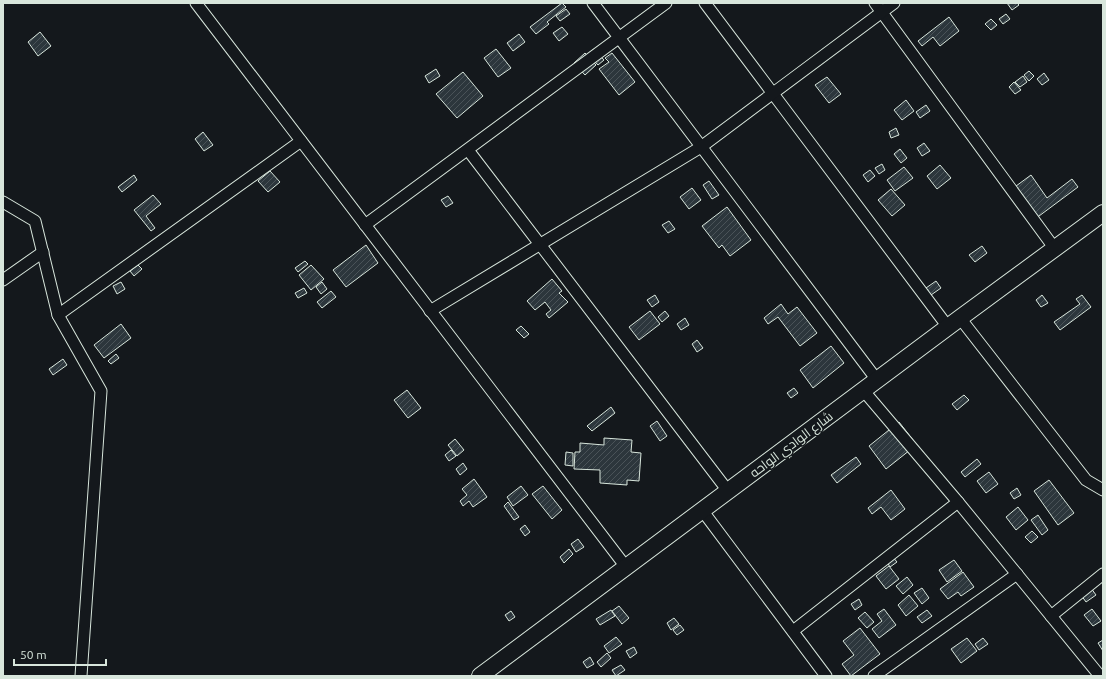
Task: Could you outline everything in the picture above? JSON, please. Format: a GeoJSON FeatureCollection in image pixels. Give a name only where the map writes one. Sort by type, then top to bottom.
{"type":"FeatureCollection","features":[{"type":"Feature","properties":{"kind":"main road","name":"شارع الوادي الواحه"},"geometry":{"type":"LineString","coordinates":[[480,676],[954,322],[1103,214]]}},
{"type":"Feature","properties":{"kind":"street"},"geometry":{"type":"LineString","coordinates":[[196,3],[626,567]]}},
{"type":"Feature","properties":{"kind":"street"},"geometry":{"type":"LineString","coordinates":[[593,3],[877,380]]}},
{"type":"Feature","properties":{"kind":"street"},"geometry":{"type":"LineString","coordinates":[[365,225],[666,3]]}},
{"type":"Feature","properties":{"kind":"street"},"geometry":{"type":"LineString","coordinates":[[705,3],[773,93],[954,322],[1086,480],[1103,490]]}},
{"type":"Feature","properties":{"kind":"street"},"geometry":{"type":"LineString","coordinates":[[875,3],[1055,249]]}},
{"type":"Feature","properties":{"kind":"street"},"geometry":{"type":"LineString","coordinates":[[430,311],[701,147],[894,3]]}},
{"type":"Feature","properties":{"kind":"street"},"geometry":{"type":"LineString","coordinates":[[58,315],[301,141]]}},
{"type":"Feature","properties":{"kind":"street"},"geometry":{"type":"LineString","coordinates":[[468,150],[728,491]]}},
{"type":"Feature","properties":{"kind":"street"},"geometry":{"type":"LineString","coordinates":[[3,202],[35,221],[58,315],[102,391],[80,676]]}},
{"type":"Feature","properties":{"kind":"street"},"geometry":{"type":"LineString","coordinates":[[3,280],[42,252]]}},
{"type":"Feature","properties":{"kind":"street"},"geometry":{"type":"LineString","coordinates":[[863,390],[958,502],[1100,676]]}},
{"type":"Feature","properties":{"kind":"street"},"geometry":{"type":"LineString","coordinates":[[792,631],[958,502]]}},
{"type":"Feature","properties":{"kind":"street"},"geometry":{"type":"LineString","coordinates":[[702,510],[826,676]]}},
{"type":"Feature","properties":{"kind":"street"},"geometry":{"type":"LineString","coordinates":[[874,676],[1016,574]]}},
{"type":"Feature","properties":{"kind":"street"},"geometry":{"type":"LineString","coordinates":[[1051,616],[1103,574]]}},
{"type":"Feature","properties":{"kind":"building"},"geometry":{"type":"Polygon","coordinates":[[[562,3],[566,7],[547,22],[549,24],[536,34],[530,27],[562,3]]]}},
{"type":"Feature","properties":{"kind":"building"},"geometry":{"type":"Polygon","coordinates":[[[1007,3],[1017,3],[1019,5],[1012,10],[1007,3]]]}},
{"type":"Feature","properties":{"kind":"building"},"geometry":{"type":"Polygon","coordinates":[[[566,9],[570,14],[560,21],[556,16],[566,9]]]}},
{"type":"Feature","properties":{"kind":"building"},"geometry":{"type":"Polygon","coordinates":[[[1006,14],[1010,19],[1003,24],[999,19],[1006,14]]]}},
{"type":"Feature","properties":{"kind":"building"},"geometry":{"type":"Polygon","coordinates":[[[949,17],[959,31],[940,46],[933,37],[922,46],[918,41],[949,17]]]}},
{"type":"Feature","properties":{"kind":"building"},"geometry":{"type":"Polygon","coordinates":[[[991,19],[997,25],[991,30],[985,24],[991,19]]]}},
{"type":"Feature","properties":{"kind":"building"},"geometry":{"type":"Polygon","coordinates":[[[562,27],[568,34],[559,41],[553,33],[562,27]]]}},
{"type":"Feature","properties":{"kind":"building"},"geometry":{"type":"Polygon","coordinates":[[[40,32],[51,46],[38,56],[28,42],[40,32]]]}},
{"type":"Feature","properties":{"kind":"building"},"geometry":{"type":"Polygon","coordinates":[[[519,34],[525,42],[513,51],[507,43],[519,34]]]}},
{"type":"Feature","properties":{"kind":"building"},"geometry":{"type":"Polygon","coordinates":[[[496,49],[511,68],[498,77],[484,58],[496,49]]]}},
{"type":"Feature","properties":{"kind":"building"},"geometry":{"type":"Polygon","coordinates":[[[594,49],[604,60],[598,65],[588,54],[594,49]]]}},
{"type":"Feature","properties":{"kind":"building"},"geometry":{"type":"Polygon","coordinates":[[[585,53],[596,65],[585,75],[574,63],[585,53]]]}},
{"type":"Feature","properties":{"kind":"building"},"geometry":{"type":"Polygon","coordinates":[[[612,53],[635,82],[619,95],[599,69],[609,62],[605,58],[612,53]]]}},
{"type":"Feature","properties":{"kind":"building"},"geometry":{"type":"Polygon","coordinates":[[[436,69],[440,76],[429,83],[425,76],[436,69]]]}},
{"type":"Feature","properties":{"kind":"building"},"geometry":{"type":"Polygon","coordinates":[[[1029,71],[1034,76],[1029,81],[1024,75],[1029,71]]]}},
{"type":"Feature","properties":{"kind":"building"},"geometry":{"type":"Polygon","coordinates":[[[463,72],[483,96],[457,118],[436,94],[463,72]]]}},
{"type":"Feature","properties":{"kind":"building"},"geometry":{"type":"Polygon","coordinates":[[[1044,73],[1049,80],[1042,85],[1037,79],[1044,73]]]}},
{"type":"Feature","properties":{"kind":"building"},"geometry":{"type":"Polygon","coordinates":[[[1023,76],[1027,82],[1020,87],[1015,82],[1023,76]]]}},
{"type":"Feature","properties":{"kind":"building"},"geometry":{"type":"Polygon","coordinates":[[[827,77],[841,94],[829,103],[815,85],[827,77]]]}},
{"type":"Feature","properties":{"kind":"building"},"geometry":{"type":"Polygon","coordinates":[[[1014,82],[1021,90],[1015,94],[1009,87],[1014,82]]]}},
{"type":"Feature","properties":{"kind":"building"},"geometry":{"type":"Polygon","coordinates":[[[906,100],[914,111],[902,120],[894,110],[906,100]]]}},
{"type":"Feature","properties":{"kind":"building"},"geometry":{"type":"Polygon","coordinates":[[[926,105],[930,111],[920,118],[916,112],[926,105]]]}},
{"type":"Feature","properties":{"kind":"building"},"geometry":{"type":"Polygon","coordinates":[[[896,128],[899,135],[891,138],[889,132],[896,128]]]}},
{"type":"Feature","properties":{"kind":"building"},"geometry":{"type":"Polygon","coordinates":[[[203,132],[213,145],[204,151],[195,139],[203,132]]]}},
{"type":"Feature","properties":{"kind":"building"},"geometry":{"type":"Polygon","coordinates":[[[924,143],[930,151],[922,156],[917,148],[924,143]]]}},
{"type":"Feature","properties":{"kind":"building"},"geometry":{"type":"Polygon","coordinates":[[[900,149],[907,158],[901,163],[894,154],[900,149]]]}},
{"type":"Feature","properties":{"kind":"building"},"geometry":{"type":"Polygon","coordinates":[[[882,164],[885,170],[879,174],[875,168],[882,164]]]}},
{"type":"Feature","properties":{"kind":"building"},"geometry":{"type":"Polygon","coordinates":[[[940,165],[951,178],[937,189],[927,176],[940,165]]]}},
{"type":"Feature","properties":{"kind":"building"},"geometry":{"type":"Polygon","coordinates":[[[904,167],[913,178],[895,191],[887,180],[904,167]]]}},
{"type":"Feature","properties":{"kind":"building"},"geometry":{"type":"Polygon","coordinates":[[[870,170],[875,176],[868,182],[863,175],[870,170]]]}},
{"type":"Feature","properties":{"kind":"building"},"geometry":{"type":"Polygon","coordinates":[[[270,171],[280,182],[268,192],[258,181],[270,171]]]}},
{"type":"Feature","properties":{"kind":"building"},"geometry":{"type":"Polygon","coordinates":[[[134,175],[137,180],[122,192],[118,187],[134,175]]]}},
{"type":"Feature","properties":{"kind":"building"},"geometry":{"type":"Polygon","coordinates":[[[1031,175],[1047,198],[1072,179],[1078,187],[1035,219],[1012,189],[1031,175]]]}},
{"type":"Feature","properties":{"kind":"building"},"geometry":{"type":"Polygon","coordinates":[[[709,181],[719,195],[712,199],[703,185],[709,181]]]}},
{"type":"Feature","properties":{"kind":"building"},"geometry":{"type":"Polygon","coordinates":[[[692,188],[701,200],[689,209],[680,197],[692,188]]]}},
{"type":"Feature","properties":{"kind":"building"},"geometry":{"type":"Polygon","coordinates":[[[891,189],[905,205],[892,216],[878,200],[891,189]]]}},
{"type":"Feature","properties":{"kind":"building"},"geometry":{"type":"Polygon","coordinates":[[[153,195],[161,204],[146,216],[155,228],[151,231],[134,210],[153,195]]]}},
{"type":"Feature","properties":{"kind":"building"},"geometry":{"type":"Polygon","coordinates":[[[448,196],[453,203],[446,207],[441,200],[448,196]]]}},
{"type":"Feature","properties":{"kind":"building"},"geometry":{"type":"Polygon","coordinates":[[[727,207],[751,240],[730,256],[722,245],[719,248],[702,226],[727,207]]]}},
{"type":"Feature","properties":{"kind":"building"},"geometry":{"type":"Polygon","coordinates":[[[669,221],[675,229],[668,233],[662,225],[669,221]]]}},
{"type":"Feature","properties":{"kind":"building"},"geometry":{"type":"Polygon","coordinates":[[[366,245],[378,263],[346,287],[333,270],[366,245]]]}},
{"type":"Feature","properties":{"kind":"building"},"geometry":{"type":"Polygon","coordinates":[[[982,246],[987,253],[975,262],[969,255],[982,246]]]}},
{"type":"Feature","properties":{"kind":"building"},"geometry":{"type":"Polygon","coordinates":[[[305,261],[308,264],[298,272],[295,268],[305,261]]]}},
{"type":"Feature","properties":{"kind":"building"},"geometry":{"type":"Polygon","coordinates":[[[138,265],[142,269],[134,276],[130,271],[138,265]]]}},
{"type":"Feature","properties":{"kind":"building"},"geometry":{"type":"Polygon","coordinates":[[[311,265],[324,279],[311,290],[299,275],[311,265]]]}},
{"type":"Feature","properties":{"kind":"building"},"geometry":{"type":"Polygon","coordinates":[[[552,279],[562,291],[559,293],[568,302],[549,318],[546,314],[551,310],[545,302],[535,310],[527,301],[552,279]]]}},
{"type":"Feature","properties":{"kind":"building"},"geometry":{"type":"Polygon","coordinates":[[[936,281],[941,288],[931,295],[926,288],[936,281]]]}},
{"type":"Feature","properties":{"kind":"building"},"geometry":{"type":"Polygon","coordinates":[[[121,282],[125,289],[117,294],[113,286],[121,282]]]}},
{"type":"Feature","properties":{"kind":"building"},"geometry":{"type":"Polygon","coordinates":[[[322,282],[327,289],[321,294],[316,287],[322,282]]]}},
{"type":"Feature","properties":{"kind":"building"},"geometry":{"type":"Polygon","coordinates":[[[304,288],[307,293],[298,298],[295,293],[304,288]]]}},
{"type":"Feature","properties":{"kind":"building"},"geometry":{"type":"Polygon","coordinates":[[[331,291],[336,297],[322,308],[317,302],[331,291]]]}},
{"type":"Feature","properties":{"kind":"building"},"geometry":{"type":"Polygon","coordinates":[[[655,295],[659,302],[652,307],[647,300],[655,295]]]}},
{"type":"Feature","properties":{"kind":"building"},"geometry":{"type":"Polygon","coordinates":[[[1042,295],[1048,303],[1041,307],[1036,300],[1042,295]]]}},
{"type":"Feature","properties":{"kind":"building"},"geometry":{"type":"Polygon","coordinates":[[[1082,295],[1091,307],[1060,330],[1054,322],[1080,304],[1076,299],[1082,295]]]}},
{"type":"Feature","properties":{"kind":"building"},"geometry":{"type":"Polygon","coordinates":[[[781,304],[788,314],[797,307],[817,333],[800,346],[778,317],[768,324],[764,318],[781,304]]]}},
{"type":"Feature","properties":{"kind":"building"},"geometry":{"type":"Polygon","coordinates":[[[650,311],[660,324],[639,340],[629,327],[650,311]]]}},
{"type":"Feature","properties":{"kind":"building"},"geometry":{"type":"Polygon","coordinates":[[[665,311],[669,316],[662,322],[658,317],[665,311]]]}},
{"type":"Feature","properties":{"kind":"building"},"geometry":{"type":"Polygon","coordinates":[[[685,318],[689,325],[681,330],[677,324],[685,318]]]}},
{"type":"Feature","properties":{"kind":"building"},"geometry":{"type":"Polygon","coordinates":[[[121,324],[131,338],[104,358],[94,345],[121,324]]]}},
{"type":"Feature","properties":{"kind":"building"},"geometry":{"type":"Polygon","coordinates":[[[521,326],[529,334],[524,338],[516,330],[521,326]]]}},
{"type":"Feature","properties":{"kind":"building"},"geometry":{"type":"Polygon","coordinates":[[[697,340],[703,348],[697,352],[692,344],[697,340]]]}},
{"type":"Feature","properties":{"kind":"building"},"geometry":{"type":"Polygon","coordinates":[[[831,346],[844,363],[813,388],[800,370],[831,346]]]}},
{"type":"Feature","properties":{"kind":"building"},"geometry":{"type":"Polygon","coordinates":[[[116,354],[119,358],[111,364],[108,361],[116,354]]]}},
{"type":"Feature","properties":{"kind":"building"},"geometry":{"type":"Polygon","coordinates":[[[63,359],[67,365],[53,375],[49,369],[63,359]]]}},
{"type":"Feature","properties":{"kind":"building"},"geometry":{"type":"Polygon","coordinates":[[[794,388],[798,393],[791,398],[787,393],[794,388]]]}},
{"type":"Feature","properties":{"kind":"building"},"geometry":{"type":"Polygon","coordinates":[[[407,390],[421,408],[408,418],[394,400],[407,390]]]}},
{"type":"Feature","properties":{"kind":"building"},"geometry":{"type":"Polygon","coordinates":[[[964,395],[969,400],[957,410],[952,404],[964,395]]]}},
{"type":"Feature","properties":{"kind":"building"},"geometry":{"type":"Polygon","coordinates":[[[611,407],[615,413],[592,431],[587,426],[611,407]]]}},
{"type":"Feature","properties":{"kind":"building"},"geometry":{"type":"Polygon","coordinates":[[[657,421],[667,436],[660,441],[650,426],[657,421]]]}},
{"type":"Feature","properties":{"kind":"building"},"geometry":{"type":"Polygon","coordinates":[[[899,422],[913,440],[910,450],[886,469],[869,446],[899,422]]]}},
{"type":"Feature","properties":{"kind":"building"},"geometry":{"type":"Polygon","coordinates":[[[604,438],[632,440],[631,452],[641,453],[639,481],[627,480],[627,485],[600,483],[600,470],[574,469],[575,452],[580,452],[580,443],[604,445],[604,438]]]}},
{"type":"Feature","properties":{"kind":"building"},"geometry":{"type":"Polygon","coordinates":[[[455,439],[464,450],[457,456],[448,445],[455,439]]]}},
{"type":"Feature","properties":{"kind":"building"},"geometry":{"type":"Polygon","coordinates":[[[451,450],[456,456],[449,461],[445,455],[451,450]]]}},
{"type":"Feature","properties":{"kind":"building"},"geometry":{"type":"Polygon","coordinates":[[[566,452],[573,453],[573,466],[565,465],[566,452]]]}},
{"type":"Feature","properties":{"kind":"building"},"geometry":{"type":"Polygon","coordinates":[[[856,457],[861,464],[837,483],[831,475],[856,457]]]}},
{"type":"Feature","properties":{"kind":"building"},"geometry":{"type":"Polygon","coordinates":[[[977,459],[981,464],[965,477],[961,472],[977,459]]]}},
{"type":"Feature","properties":{"kind":"building"},"geometry":{"type":"Polygon","coordinates":[[[463,463],[467,469],[460,475],[456,469],[463,463]]]}},
{"type":"Feature","properties":{"kind":"building"},"geometry":{"type":"Polygon","coordinates":[[[989,472],[998,484],[986,493],[977,481],[989,472]]]}},
{"type":"Feature","properties":{"kind":"building"},"geometry":{"type":"Polygon","coordinates":[[[474,479],[487,497],[473,507],[469,501],[463,506],[460,501],[467,495],[462,489],[474,479]]]}},
{"type":"Feature","properties":{"kind":"building"},"geometry":{"type":"Polygon","coordinates":[[[1049,480],[1074,513],[1058,525],[1034,491],[1049,480]]]}},
{"type":"Feature","properties":{"kind":"building"},"geometry":{"type":"Polygon","coordinates":[[[521,486],[528,495],[513,506],[507,497],[521,486]]]}},
{"type":"Feature","properties":{"kind":"building"},"geometry":{"type":"Polygon","coordinates":[[[543,486],[562,510],[552,519],[532,494],[543,486]]]}},
{"type":"Feature","properties":{"kind":"building"},"geometry":{"type":"Polygon","coordinates":[[[1017,488],[1021,495],[1014,499],[1010,493],[1017,488]]]}},
{"type":"Feature","properties":{"kind":"building"},"geometry":{"type":"Polygon","coordinates":[[[891,490],[905,509],[891,520],[881,507],[872,514],[868,508],[891,490]]]}},
{"type":"Feature","properties":{"kind":"building"},"geometry":{"type":"Polygon","coordinates":[[[508,502],[519,517],[514,520],[504,506],[508,502]]]}},
{"type":"Feature","properties":{"kind":"building"},"geometry":{"type":"Polygon","coordinates":[[[1018,507],[1028,520],[1016,530],[1006,517],[1018,507]]]}},
{"type":"Feature","properties":{"kind":"building"},"geometry":{"type":"Polygon","coordinates":[[[1038,515],[1048,530],[1042,535],[1031,520],[1038,515]]]}},
{"type":"Feature","properties":{"kind":"building"},"geometry":{"type":"Polygon","coordinates":[[[525,525],[530,532],[525,536],[520,529],[525,525]]]}},
{"type":"Feature","properties":{"kind":"building"},"geometry":{"type":"Polygon","coordinates":[[[1032,531],[1038,537],[1031,543],[1025,537],[1032,531]]]}},
{"type":"Feature","properties":{"kind":"building"},"geometry":{"type":"Polygon","coordinates":[[[578,539],[584,547],[576,552],[571,544],[578,539]]]}},
{"type":"Feature","properties":{"kind":"building"},"geometry":{"type":"Polygon","coordinates":[[[569,549],[573,554],[564,563],[560,557],[569,549]]]}},
{"type":"Feature","properties":{"kind":"building"},"geometry":{"type":"Polygon","coordinates":[[[892,556],[897,562],[890,567],[886,560],[892,556]]]}},
{"type":"Feature","properties":{"kind":"building"},"geometry":{"type":"Polygon","coordinates":[[[954,560],[962,571],[947,582],[939,570],[954,560]]]}},
{"type":"Feature","properties":{"kind":"building"},"geometry":{"type":"Polygon","coordinates":[[[889,566],[899,579],[886,589],[876,576],[889,566]]]}},
{"type":"Feature","properties":{"kind":"building"},"geometry":{"type":"Polygon","coordinates":[[[963,572],[974,587],[961,596],[958,592],[948,599],[940,589],[963,572]]]}},
{"type":"Feature","properties":{"kind":"building"},"geometry":{"type":"Polygon","coordinates":[[[907,577],[913,585],[903,594],[896,586],[907,577]]]}},
{"type":"Feature","properties":{"kind":"building"},"geometry":{"type":"Polygon","coordinates":[[[922,588],[929,598],[922,604],[914,593],[922,588]]]}},
{"type":"Feature","properties":{"kind":"building"},"geometry":{"type":"Polygon","coordinates":[[[1091,588],[1096,595],[1086,602],[1081,595],[1091,588]]]}},
{"type":"Feature","properties":{"kind":"building"},"geometry":{"type":"Polygon","coordinates":[[[909,595],[918,606],[906,616],[898,605],[909,595]]]}},
{"type":"Feature","properties":{"kind":"building"},"geometry":{"type":"Polygon","coordinates":[[[859,599],[862,605],[855,610],[851,604],[859,599]]]}},
{"type":"Feature","properties":{"kind":"building"},"geometry":{"type":"Polygon","coordinates":[[[619,606],[629,618],[622,624],[612,611],[619,606]]]}},
{"type":"Feature","properties":{"kind":"building"},"geometry":{"type":"Polygon","coordinates":[[[884,609],[896,625],[879,638],[872,629],[882,621],[877,614],[884,609]]]}},
{"type":"Feature","properties":{"kind":"building"},"geometry":{"type":"Polygon","coordinates":[[[1092,609],[1101,621],[1093,626],[1084,615],[1092,609]]]}},
{"type":"Feature","properties":{"kind":"building"},"geometry":{"type":"Polygon","coordinates":[[[611,610],[615,616],[600,625],[596,619],[611,610]]]}},
{"type":"Feature","properties":{"kind":"building"},"geometry":{"type":"Polygon","coordinates":[[[927,610],[932,616],[922,623],[917,617],[927,610]]]}},
{"type":"Feature","properties":{"kind":"building"},"geometry":{"type":"Polygon","coordinates":[[[511,611],[515,617],[509,621],[505,615],[511,611]]]}},
{"type":"Feature","properties":{"kind":"building"},"geometry":{"type":"Polygon","coordinates":[[[865,612],[874,622],[867,628],[858,618],[865,612]]]}},
{"type":"Feature","properties":{"kind":"building"},"geometry":{"type":"Polygon","coordinates":[[[674,618],[679,624],[671,630],[667,623],[674,618]]]}},
{"type":"Feature","properties":{"kind":"building"},"geometry":{"type":"Polygon","coordinates":[[[680,625],[684,630],[677,635],[673,630],[680,625]]]}},
{"type":"Feature","properties":{"kind":"building"},"geometry":{"type":"Polygon","coordinates":[[[860,628],[880,654],[851,676],[842,664],[854,655],[843,641],[860,628]]]}},
{"type":"Feature","properties":{"kind":"building"},"geometry":{"type":"Polygon","coordinates":[[[616,637],[622,644],[609,653],[604,646],[616,637]]]}},
{"type":"Feature","properties":{"kind":"building"},"geometry":{"type":"Polygon","coordinates":[[[967,638],[977,651],[961,663],[951,649],[967,638]]]}},
{"type":"Feature","properties":{"kind":"building"},"geometry":{"type":"Polygon","coordinates":[[[983,638],[988,644],[979,650],[975,644],[983,638]]]}},
{"type":"Feature","properties":{"kind":"building"},"geometry":{"type":"Polygon","coordinates":[[[1103,640],[1103,651],[1098,643],[1103,640]]]}},
{"type":"Feature","properties":{"kind":"building"},"geometry":{"type":"Polygon","coordinates":[[[634,647],[637,653],[630,658],[626,651],[634,647]]]}},
{"type":"Feature","properties":{"kind":"building"},"geometry":{"type":"Polygon","coordinates":[[[607,653],[611,658],[601,667],[597,662],[607,653]]]}},
{"type":"Feature","properties":{"kind":"building"},"geometry":{"type":"Polygon","coordinates":[[[590,657],[594,664],[587,668],[583,662],[590,657]]]}},
{"type":"Feature","properties":{"kind":"building"},"geometry":{"type":"Polygon","coordinates":[[[621,665],[625,670],[616,676],[612,670],[621,665]]]}}]}
